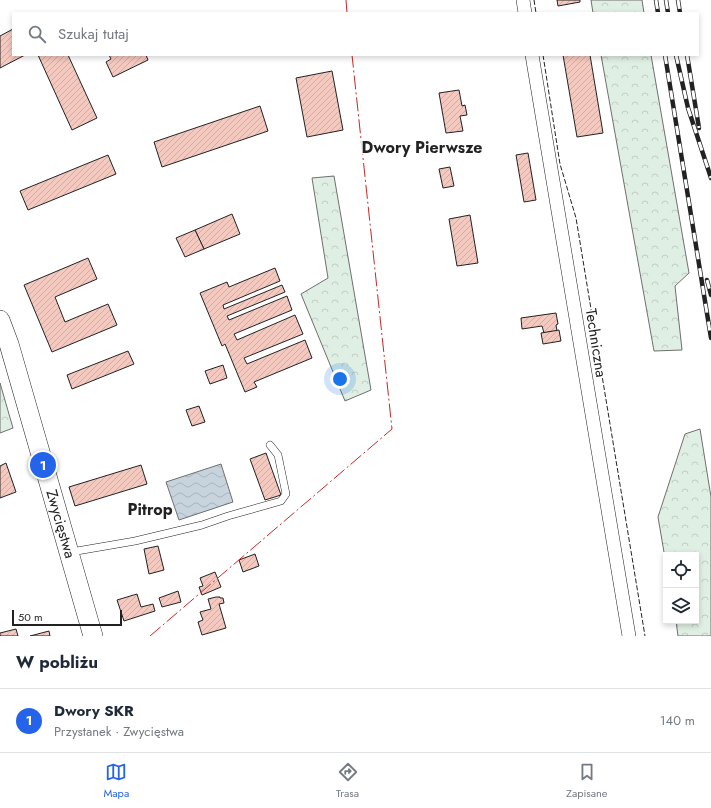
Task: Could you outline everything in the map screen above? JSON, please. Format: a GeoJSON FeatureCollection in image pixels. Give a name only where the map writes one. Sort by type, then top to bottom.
{"type":"FeatureCollection","features":[{"type":"Feature","properties":{"kind":"street"},"geometry":{"type":"LineString","coordinates":[[523,0],[525,12]]}},
{"type":"Feature","properties":{"kind":"street","name":"Techniczna"},"geometry":{"type":"LineString","coordinates":[[532,56],[628,636]]}},
{"type":"Feature","properties":{"kind":"street","name":"Zwycięstwa"},"geometry":{"type":"LineString","coordinates":[[0,320],[9,344],[93,636]]}},
{"type":"Feature","properties":{"kind":"lane"},"geometry":{"type":"LineString","coordinates":[[68,553],[134,541],[195,527],[281,501],[286,494],[278,455],[270,445]]}},
{"type":"Feature","properties":{"kind":"green space"},"geometry":{"type":"Polygon","coordinates":[[[591,0],[642,0],[644,12],[593,12],[591,0]]]}},
{"type":"Feature","properties":{"kind":"green space"},"geometry":{"type":"Polygon","coordinates":[[[601,56],[651,56],[689,273],[675,286],[682,350],[654,351],[601,56]]]}},
{"type":"Feature","properties":{"kind":"green space"},"geometry":{"type":"Polygon","coordinates":[[[334,176],[371,390],[345,401],[301,294],[328,278],[312,178],[334,176]]]}},
{"type":"Feature","properties":{"kind":"green space"},"geometry":{"type":"Polygon","coordinates":[[[0,383],[13,428],[0,433],[0,383]]]}},
{"type":"Feature","properties":{"kind":"green space"},"geometry":{"type":"Polygon","coordinates":[[[700,429],[711,497],[711,636],[678,636],[676,624],[699,624],[699,552],[664,552],[658,517],[685,434],[700,429]]]}},
{"type":"Feature","properties":{"kind":"water"},"geometry":{"type":"Polygon","coordinates":[[[221,464],[233,502],[179,520],[166,482],[221,464]]]}},
{"type":"Feature","properties":{"kind":"building"},"geometry":{"type":"Polygon","coordinates":[[[557,0],[580,0],[580,2],[558,6],[557,0]]]}},
{"type":"Feature","properties":{"kind":"building"},"geometry":{"type":"Polygon","coordinates":[[[12,30],[12,56],[23,56],[0,68],[0,36],[12,30]]]}},
{"type":"Feature","properties":{"kind":"building"},"geometry":{"type":"Polygon","coordinates":[[[38,56],[68,56],[97,118],[72,130],[38,56]]]}},
{"type":"Feature","properties":{"kind":"building"},"geometry":{"type":"Polygon","coordinates":[[[110,56],[146,56],[148,60],[113,77],[106,62],[111,59],[110,56]]]}},
{"type":"Feature","properties":{"kind":"building"},"geometry":{"type":"Polygon","coordinates":[[[563,56],[590,56],[603,133],[577,137],[563,56]]]}},
{"type":"Feature","properties":{"kind":"building"},"geometry":{"type":"Polygon","coordinates":[[[332,71],[343,130],[307,137],[296,78],[332,71]]]}},
{"type":"Feature","properties":{"kind":"building"},"geometry":{"type":"Polygon","coordinates":[[[459,90],[462,106],[465,105],[467,115],[460,116],[463,131],[446,133],[439,93],[459,90]]]}},
{"type":"Feature","properties":{"kind":"building"},"geometry":{"type":"Polygon","coordinates":[[[260,106],[268,131],[162,167],[154,142],[260,106]]]}},
{"type":"Feature","properties":{"kind":"building"},"geometry":{"type":"Polygon","coordinates":[[[528,153],[536,200],[524,202],[516,155],[528,153]]]}},
{"type":"Feature","properties":{"kind":"building"},"geometry":{"type":"Polygon","coordinates":[[[108,155],[116,174],[28,210],[20,191],[108,155]]]}},
{"type":"Feature","properties":{"kind":"building"},"geometry":{"type":"Polygon","coordinates":[[[450,167],[454,186],[443,188],[439,169],[450,167]]]}},
{"type":"Feature","properties":{"kind":"building"},"geometry":{"type":"Polygon","coordinates":[[[232,214],[240,234],[204,249],[195,230],[232,214]]]}},
{"type":"Feature","properties":{"kind":"building"},"geometry":{"type":"Polygon","coordinates":[[[470,215],[478,263],[457,266],[449,219],[470,215]]]}},
{"type":"Feature","properties":{"kind":"building"},"geometry":{"type":"Polygon","coordinates":[[[195,230],[204,249],[185,257],[176,238],[195,230]]]}},
{"type":"Feature","properties":{"kind":"building"},"geometry":{"type":"Polygon","coordinates":[[[88,258],[97,279],[55,297],[65,322],[108,304],[117,325],[52,352],[24,285],[88,258]]]}},
{"type":"Feature","properties":{"kind":"building"},"geometry":{"type":"Polygon","coordinates":[[[275,268],[280,281],[223,305],[224,309],[282,285],[285,292],[227,316],[229,320],[287,296],[292,310],[234,334],[237,340],[295,315],[303,334],[244,358],[247,364],[305,340],[312,358],[254,382],[257,387],[245,392],[225,344],[222,346],[200,293],[227,282],[229,287],[275,268]]]}},
{"type":"Feature","properties":{"kind":"building"},"geometry":{"type":"Polygon","coordinates":[[[556,313],[558,324],[556,325],[557,331],[544,333],[542,326],[522,329],[521,318],[556,313]]]}},
{"type":"Feature","properties":{"kind":"building"},"geometry":{"type":"Polygon","coordinates":[[[559,330],[561,341],[543,344],[541,333],[559,330]]]}},
{"type":"Feature","properties":{"kind":"building"},"geometry":{"type":"Polygon","coordinates":[[[128,351],[134,364],[72,389],[67,375],[128,351]]]}},
{"type":"Feature","properties":{"kind":"building"},"geometry":{"type":"Polygon","coordinates":[[[223,365],[227,378],[210,384],[205,371],[223,365]]]}},
{"type":"Feature","properties":{"kind":"building"},"geometry":{"type":"Polygon","coordinates":[[[199,406],[205,422],[192,426],[186,410],[199,406]]]}},
{"type":"Feature","properties":{"kind":"building"},"geometry":{"type":"Polygon","coordinates":[[[266,453],[281,495],[265,500],[250,459],[266,453]]]}},
{"type":"Feature","properties":{"kind":"building"},"geometry":{"type":"Polygon","coordinates":[[[6,463],[16,492],[0,498],[0,466],[6,463]]]}},
{"type":"Feature","properties":{"kind":"building"},"geometry":{"type":"Polygon","coordinates":[[[141,465],[147,484],[75,506],[69,487],[141,465]]]}},
{"type":"Feature","properties":{"kind":"building"},"geometry":{"type":"Polygon","coordinates":[[[158,546],[164,570],[149,574],[144,549],[158,546]]]}},
{"type":"Feature","properties":{"kind":"building"},"geometry":{"type":"Polygon","coordinates":[[[255,554],[259,566],[243,572],[239,560],[255,554]]]}},
{"type":"Feature","properties":{"kind":"building"},"geometry":{"type":"Polygon","coordinates":[[[215,572],[221,587],[202,595],[199,587],[203,586],[200,578],[215,572]]]}},
{"type":"Feature","properties":{"kind":"building"},"geometry":{"type":"Polygon","coordinates":[[[178,591],[181,602],[162,607],[159,598],[178,591]]]}},
{"type":"Feature","properties":{"kind":"building"},"geometry":{"type":"Polygon","coordinates":[[[137,594],[141,607],[153,604],[155,611],[124,621],[117,600],[137,594]]]}},
{"type":"Feature","properties":{"kind":"building"},"geometry":{"type":"Polygon","coordinates":[[[216,597],[223,598],[224,603],[219,604],[226,628],[202,635],[198,622],[203,620],[200,612],[211,609],[208,599],[216,597]]]}},
{"type":"Feature","properties":{"kind":"building"},"geometry":{"type":"Polygon","coordinates":[[[16,629],[18,636],[0,636],[0,633],[16,629]]]}},
{"type":"Feature","properties":{"kind":"building"},"geometry":{"type":"Polygon","coordinates":[[[49,631],[50,636],[30,636],[49,631]]]}},
{"type":"Feature","properties":{"kind":"railway"},"geometry":{"type":"LineString","coordinates":[[656,0],[658,12]]}},
{"type":"Feature","properties":{"kind":"railway"},"geometry":{"type":"LineString","coordinates":[[666,0],[668,12]]}},
{"type":"Feature","properties":{"kind":"railway"},"geometry":{"type":"LineString","coordinates":[[678,0],[680,12]]}},
{"type":"Feature","properties":{"kind":"railway"},"geometry":{"type":"LineString","coordinates":[[665,56],[711,338]]}},
{"type":"Feature","properties":{"kind":"railway"},"geometry":{"type":"LineString","coordinates":[[676,56],[688,108],[711,178]]}},
{"type":"Feature","properties":{"kind":"railway"},"geometry":{"type":"LineString","coordinates":[[687,56],[699,128]]}},
{"type":"Feature","properties":{"kind":"railway"},"geometry":{"type":"LineString","coordinates":[[707,280],[711,295]]}},
{"type":"Feature","properties":{"kind":"fence"},"geometry":{"type":"LineString","coordinates":[[534,0],[536,12]]}},
{"type":"Feature","properties":{"kind":"fence"},"geometry":{"type":"LineString","coordinates":[[543,56],[560,164],[576,218],[645,636]]}},
{"type":"Feature","properties":{"kind":"power"},"geometry":{"type":"LineString","coordinates":[[346,0],[347,12]]}},
{"type":"Feature","properties":{"kind":"power"},"geometry":{"type":"LineString","coordinates":[[150,636],[392,429],[352,56]]}},
{"type":"Feature","properties":{"kind":"place","name":"Dwory SKR"},"geometry":{"type":"Point","coordinates":[43,465]}},
{"type":"Feature","properties":{"kind":"district","name":"Dwory Pierwsze"},"geometry":{"type":"Point","coordinates":[422,147]}},
{"type":"Feature","properties":{"kind":"district","name":"Pitrop"},"geometry":{"type":"Point","coordinates":[150,509]}}]}
